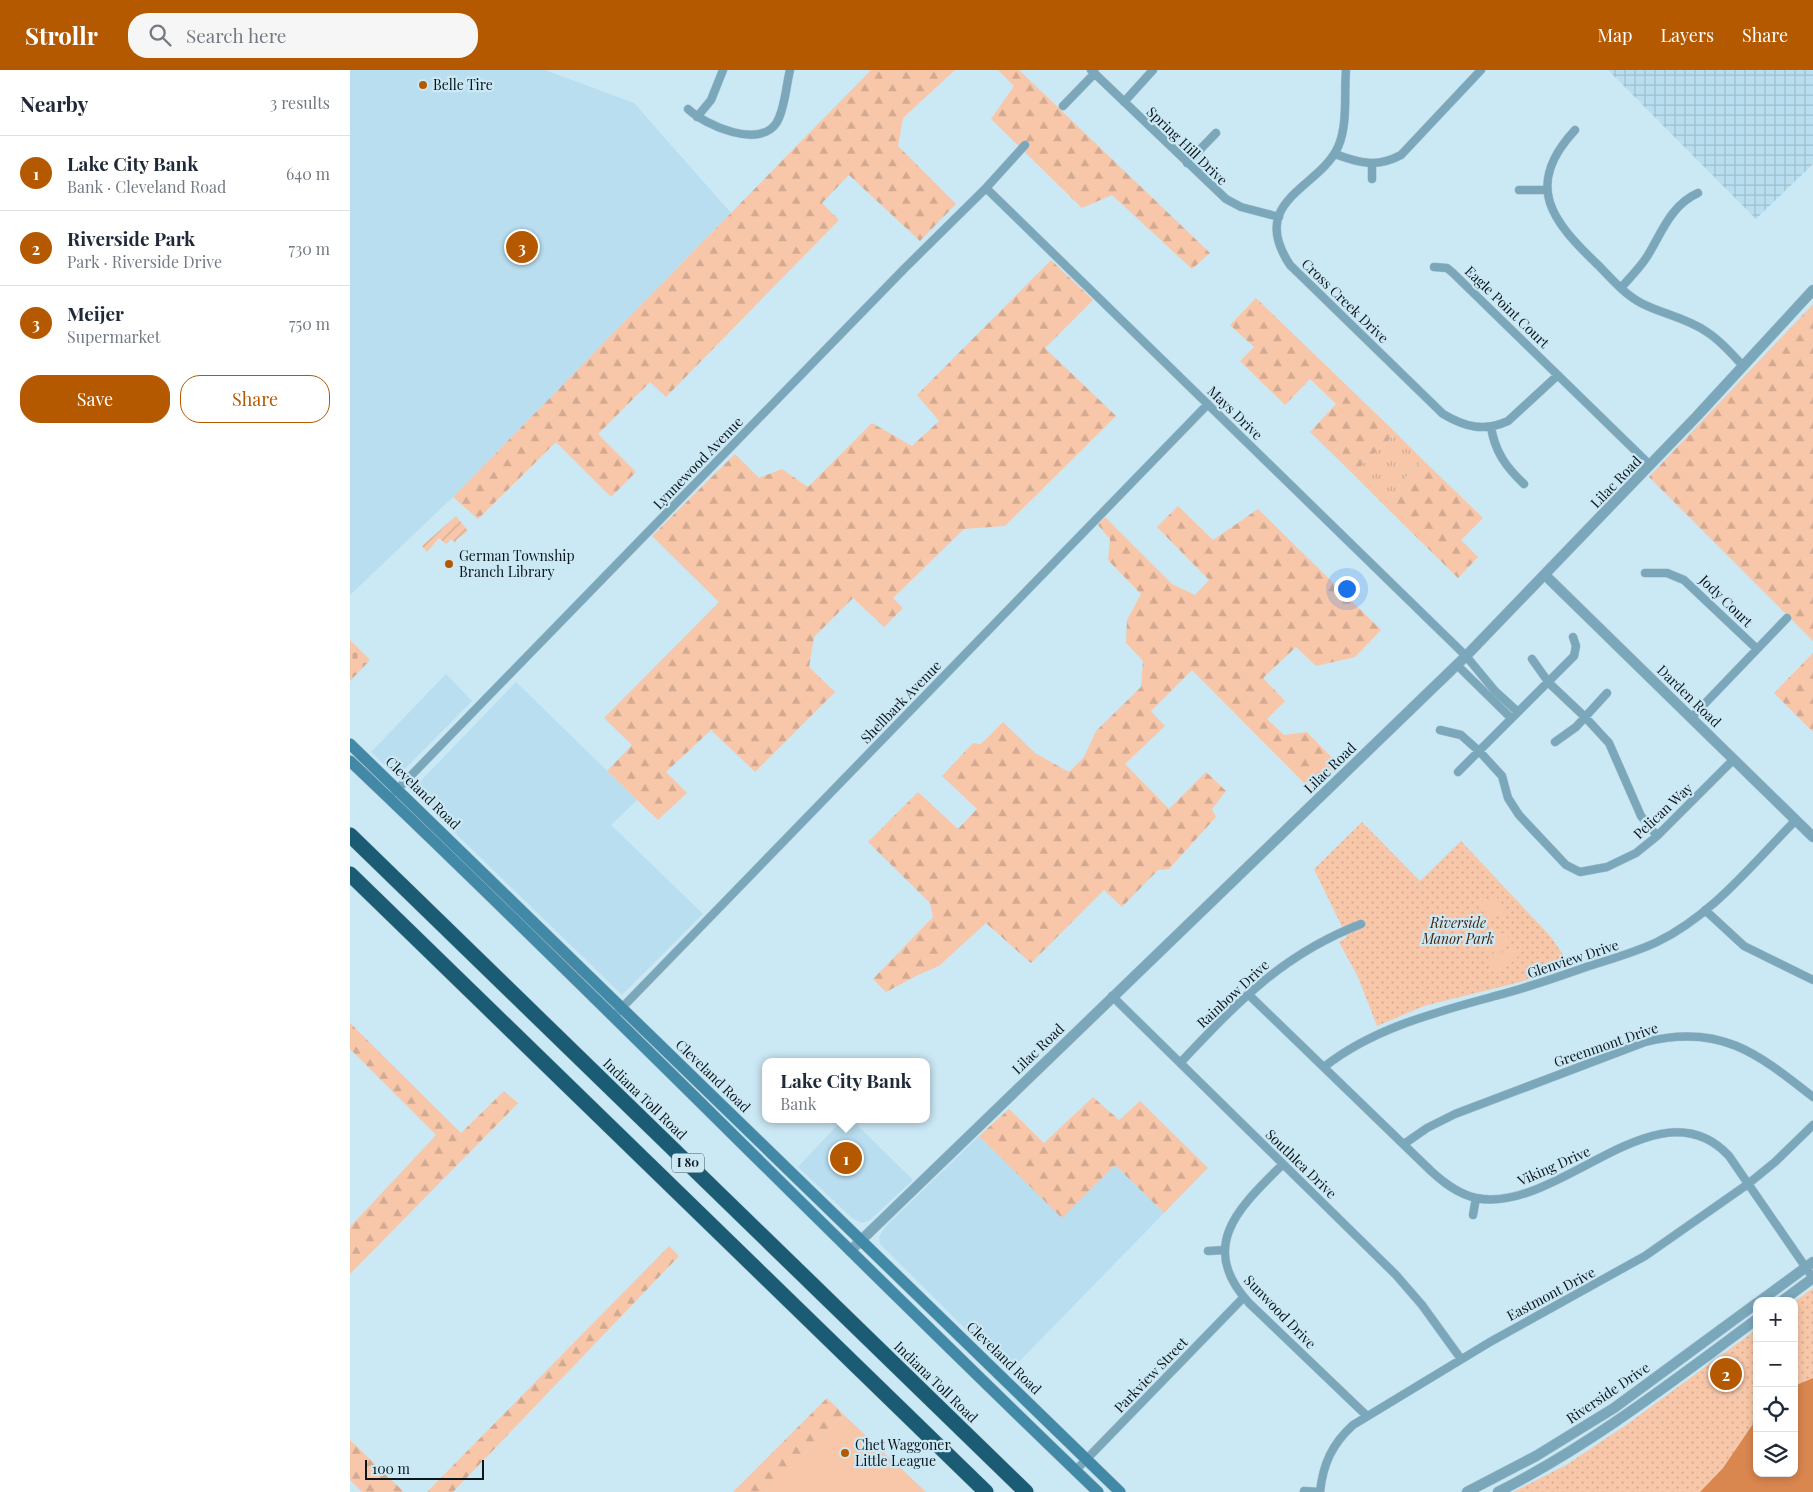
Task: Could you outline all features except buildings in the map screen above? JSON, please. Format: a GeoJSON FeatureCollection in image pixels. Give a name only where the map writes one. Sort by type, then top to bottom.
{"type":"FeatureCollection","features":[{"type":"Feature","properties":{"kind":"highway","name":"Indiana Toll Road"},"geometry":{"type":"LineString","coordinates":[[350,835],[1026,1492]]}},
{"type":"Feature","properties":{"kind":"highway","name":"I 80"},"geometry":{"type":"LineString","coordinates":[[350,874],[986,1492]]}},
{"type":"Feature","properties":{"kind":"main road","name":"Cleveland Road"},"geometry":{"type":"LineString","coordinates":[[350,744],[1120,1492]]}},
{"type":"Feature","properties":{"kind":"main road","name":"Cleveland Road"},"geometry":{"type":"LineString","coordinates":[[350,761],[1098,1492]]}},
{"type":"Feature","properties":{"kind":"street"},"geometry":{"type":"LineString","coordinates":[[697,117],[711,100],[723,70]]}},
{"type":"Feature","properties":{"kind":"street"},"geometry":{"type":"LineString","coordinates":[[688,109],[707,124],[748,135],[762,134],[777,122],[790,70]]}},
{"type":"Feature","properties":{"kind":"street"},"geometry":{"type":"LineString","coordinates":[[1124,102],[1153,70]]}},
{"type":"Feature","properties":{"kind":"street","name":"Cross Creek Drive"},"geometry":{"type":"LineString","coordinates":[[1346,70],[1342,130],[1334,154],[1323,167],[1290,196],[1279,218],[1278,229],[1281,248],[1294,269],[1443,414],[1459,423],[1472,427],[1491,428]]}},
{"type":"Feature","properties":{"kind":"street"},"geometry":{"type":"LineString","coordinates":[[1334,154],[1356,162],[1372,164],[1392,160],[1409,148],[1482,70]]}},
{"type":"Feature","properties":{"kind":"street"},"geometry":{"type":"LineString","coordinates":[[1063,106],[1093,72]]}},
{"type":"Feature","properties":{"kind":"street","name":"Spring Hill Drive"},"geometry":{"type":"LineString","coordinates":[[1093,72],[1187,163],[1233,204],[1279,218]]}},
{"type":"Feature","properties":{"kind":"street"},"geometry":{"type":"LineString","coordinates":[[1575,130],[1563,142],[1552,161],[1547,190],[1553,214],[1561,228],[1621,288],[1641,303],[1707,331],[1743,366]]}},
{"type":"Feature","properties":{"kind":"street"},"geometry":{"type":"LineString","coordinates":[[1187,163],[1216,133]]}},
{"type":"Feature","properties":{"kind":"street","name":"Lynnewood Avenue"},"geometry":{"type":"LineString","coordinates":[[389,798],[904,269],[986,188],[1024,146]]}},
{"type":"Feature","properties":{"kind":"street"},"geometry":{"type":"LineString","coordinates":[[1372,164],[1372,179]]}},
{"type":"Feature","properties":{"kind":"street","name":"Mays Drive"},"geometry":{"type":"LineString","coordinates":[[986,188],[1466,656],[1495,691],[1518,712]]}},
{"type":"Feature","properties":{"kind":"street"},"geometry":{"type":"LineString","coordinates":[[1519,190],[1547,190]]}},
{"type":"Feature","properties":{"kind":"street"},"geometry":{"type":"LineString","coordinates":[[1621,288],[1644,262],[1668,218],[1686,200],[1698,193]]}},
{"type":"Feature","properties":{"kind":"street","name":"Eagle Point Court"},"geometry":{"type":"LineString","coordinates":[[1434,267],[1447,268],[1453,273],[1650,466]]}},
{"type":"Feature","properties":{"kind":"street","name":"Lilac Road"},"geometry":{"type":"LineString","coordinates":[[850,1251],[1457,665],[1546,576],[1813,290]]}},
{"type":"Feature","properties":{"kind":"street"},"geometry":{"type":"LineString","coordinates":[[1524,484],[1509,469],[1500,455],[1491,428],[1516,415],[1558,375]]}},
{"type":"Feature","properties":{"kind":"street","name":"Shellbark Avenue"},"geometry":{"type":"LineString","coordinates":[[613,1017],[1208,404]]}},
{"type":"Feature","properties":{"kind":"street","name":"Jody Court"},"geometry":{"type":"LineString","coordinates":[[1645,573],[1667,573],[1684,580],[1757,649]]}},
{"type":"Feature","properties":{"kind":"street","name":"Darden Road"},"geometry":{"type":"LineString","coordinates":[[1546,576],[1813,837]]}},
{"type":"Feature","properties":{"kind":"street"},"geometry":{"type":"LineString","coordinates":[[1691,718],[1787,618]]}},
{"type":"Feature","properties":{"kind":"street"},"geometry":{"type":"LineString","coordinates":[[1458,772],[1574,656],[1576,646],[1572,637]]}},
{"type":"Feature","properties":{"kind":"street"},"geometry":{"type":"LineString","coordinates":[[1532,659],[1549,683],[1586,717],[1609,743],[1638,811],[1657,836]]}},
{"type":"Feature","properties":{"kind":"street"},"geometry":{"type":"LineString","coordinates":[[1457,665],[1511,718]]}},
{"type":"Feature","properties":{"kind":"street"},"geometry":{"type":"LineString","coordinates":[[1554,742],[1586,717],[1608,693]]}},
{"type":"Feature","properties":{"kind":"street"},"geometry":{"type":"LineString","coordinates":[[1440,730],[1461,735],[1480,752]]}},
{"type":"Feature","properties":{"kind":"street","name":"Pelican Way"},"geometry":{"type":"LineString","coordinates":[[1480,752],[1502,776],[1508,798],[1519,815],[1558,857],[1572,869],[1586,872],[1607,867],[1636,853],[1657,836],[1734,759]]}},
{"type":"Feature","properties":{"kind":"street","name":"Glenview Drive"},"geometry":{"type":"LineString","coordinates":[[1324,1067],[1343,1054],[1409,1021],[1531,986],[1637,950],[1671,935],[1705,910],[1796,820]]}},
{"type":"Feature","properties":{"kind":"street"},"geometry":{"type":"LineString","coordinates":[[1705,910],[1744,946],[1813,980]]}},
{"type":"Feature","properties":{"kind":"street","name":"Rainbow Drive"},"geometry":{"type":"LineString","coordinates":[[1180,1063],[1248,994],[1272,973],[1304,951],[1361,924]]}},
{"type":"Feature","properties":{"kind":"street","name":"Viking Drive"},"geometry":{"type":"LineString","coordinates":[[1248,994],[1444,1183],[1461,1194],[1476,1198],[1502,1199],[1524,1194],[1647,1137],[1675,1131],[1694,1133],[1715,1143],[1729,1156],[1809,1265],[1813,1278]]}},
{"type":"Feature","properties":{"kind":"street","name":"Southlea Drive"},"geometry":{"type":"LineString","coordinates":[[1112,996],[1396,1275],[1422,1305],[1461,1358]]}},
{"type":"Feature","properties":{"kind":"street","name":"Greenmont Drive"},"geometry":{"type":"LineString","coordinates":[[1404,1144],[1427,1128],[1455,1114],[1644,1042],[1665,1037],[1689,1035],[1731,1042],[1762,1058],[1813,1097]]}},
{"type":"Feature","properties":{"kind":"street","name":"Eastmont Drive"},"geometry":{"type":"LineString","coordinates":[[1320,1492],[1324,1466],[1336,1442],[1353,1425],[1461,1358],[1645,1256],[1748,1184],[1776,1162],[1813,1125]]}},
{"type":"Feature","properties":{"kind":"street","name":"Sunwood Drive"},"geometry":{"type":"LineString","coordinates":[[1283,1164],[1243,1205],[1236,1216],[1226,1238],[1225,1250],[1230,1276],[1244,1297],[1367,1416]]}},
{"type":"Feature","properties":{"kind":"street"},"geometry":{"type":"LineString","coordinates":[[1473,1214],[1476,1198]]}},
{"type":"Feature","properties":{"kind":"street"},"geometry":{"type":"LineString","coordinates":[[1208,1251],[1225,1250]]}},
{"type":"Feature","properties":{"kind":"street"},"geometry":{"type":"LineString","coordinates":[[1765,1297],[1809,1265]]}},
{"type":"Feature","properties":{"kind":"street"},"geometry":{"type":"LineString","coordinates":[[1787,1297],[1813,1278]]}},
{"type":"Feature","properties":{"kind":"street","name":"Parkview Street"},"geometry":{"type":"LineString","coordinates":[[1076,1470],[1244,1297]]}},
{"type":"Feature","properties":{"kind":"street","name":"Riverside Drive"},"geometry":{"type":"LineString","coordinates":[[1467,1492],[1536,1456],[1614,1408],[1753,1306]]}},
{"type":"Feature","properties":{"kind":"street","name":"Riverside Drive"},"geometry":{"type":"LineString","coordinates":[[1498,1492],[1572,1452],[1753,1322]]}},
{"type":"Feature","properties":{"kind":"street"},"geometry":{"type":"LineString","coordinates":[[1304,1491],[1320,1492]]}},
{"type":"Feature","properties":{"kind":"shaded area"},"geometry":{"type":"Polygon","coordinates":[[[350,70],[545,70],[634,103],[731,213],[453,497],[350,595],[350,70]]]}},
{"type":"Feature","properties":{"kind":"shaded area"},"geometry":{"type":"Polygon","coordinates":[[[1608,70],[1813,70],[1813,164],[1756,219],[1608,70]]]}},
{"type":"Feature","properties":{"kind":"shaded area"},"geometry":{"type":"Polygon","coordinates":[[[446,674],[472,701],[397,777],[371,752],[446,674]]]}},
{"type":"Feature","properties":{"kind":"shaded area"},"geometry":{"type":"Polygon","coordinates":[[[516,682],[637,800],[611,825],[703,914],[622,995],[414,793],[413,789],[516,682]]]}},
{"type":"Feature","properties":{"kind":"shaded area"},"geometry":{"type":"Polygon","coordinates":[[[839,1123],[855,1123],[913,1180],[870,1220],[862,1223],[852,1218],[798,1167],[839,1123]]]}},
{"type":"Feature","properties":{"kind":"shaded area"},"geometry":{"type":"Polygon","coordinates":[[[979,1136],[1062,1217],[1115,1165],[1164,1213],[1009,1372],[880,1244],[879,1237],[885,1227],[979,1136]]]}},
{"type":"Feature","properties":{"kind":"shaded area"},"geometry":{"type":"Polygon","coordinates":[[[1813,1378],[1813,1492],[1700,1492],[1723,1468],[1753,1424],[1753,1477],[1798,1477],[1798,1384],[1813,1378]]]}},
{"type":"Feature","properties":{"kind":"green space"},"geometry":{"type":"Polygon","coordinates":[[[871,70],[955,70],[903,118],[898,146],[956,204],[920,241],[849,175],[822,203],[839,220],[666,397],[650,382],[598,434],[636,472],[611,497],[556,442],[478,519],[453,497],[871,70]]]}},
{"type":"Feature","properties":{"kind":"green space"},"geometry":{"type":"Polygon","coordinates":[[[998,70],[1019,70],[1210,253],[1192,269],[1112,195],[1082,208],[991,119],[1014,86],[998,70]]]}},
{"type":"Feature","properties":{"kind":"green space"},"geometry":{"type":"Polygon","coordinates":[[[1051,260],[1093,300],[1045,348],[1116,416],[1005,526],[964,529],[893,598],[903,608],[884,627],[853,598],[814,637],[809,667],[835,692],[755,772],[711,730],[666,772],[687,793],[658,820],[607,771],[632,745],[604,718],[719,602],[652,536],[735,454],[759,478],[782,469],[808,487],[872,423],[912,446],[939,421],[917,395],[1051,260]]]}},
{"type":"Feature","properties":{"kind":"green space"},"geometry":{"type":"Polygon","coordinates":[[[1256,298],[1396,433],[1353,474],[1310,432],[1336,404],[1310,379],[1285,405],[1240,361],[1254,347],[1230,325],[1256,298]]]}},
{"type":"Feature","properties":{"kind":"green space"},"geometry":{"type":"Polygon","coordinates":[[[1813,304],[1813,641],[1649,477],[1813,304]]]}},
{"type":"Feature","properties":{"kind":"green space"},"geometry":{"type":"Polygon","coordinates":[[[1396,433],[1423,460],[1403,480],[1386,507],[1353,474],[1396,433]]]}},
{"type":"Feature","properties":{"kind":"green space"},"geometry":{"type":"Polygon","coordinates":[[[1423,460],[1483,518],[1461,540],[1478,557],[1458,578],[1386,507],[1403,480],[1423,460]]]}},
{"type":"Feature","properties":{"kind":"green space"},"geometry":{"type":"Polygon","coordinates":[[[1178,506],[1213,540],[1258,509],[1381,630],[1355,657],[1316,666],[1296,647],[1263,678],[1285,701],[1267,719],[1284,735],[1307,732],[1340,766],[1313,792],[1192,670],[1151,711],[1165,726],[1125,764],[1169,809],[1206,772],[1226,791],[1212,809],[1216,817],[1169,869],[1158,870],[1122,907],[1104,890],[1031,963],[986,923],[939,966],[886,992],[873,979],[933,917],[930,903],[868,842],[918,792],[958,829],[977,809],[942,776],[973,743],[981,744],[1003,722],[1035,753],[1069,772],[1084,757],[1096,731],[1141,687],[1143,661],[1126,643],[1127,620],[1141,594],[1108,560],[1110,539],[1098,525],[1105,517],[1172,584],[1195,595],[1209,580],[1157,527],[1178,506]]]}},
{"type":"Feature","properties":{"kind":"green space"},"geometry":{"type":"Polygon","coordinates":[[[456,516],[468,531],[457,539],[455,543],[452,539],[446,544],[439,538],[427,552],[422,546],[456,516]]]}},
{"type":"Feature","properties":{"kind":"green space"},"geometry":{"type":"Polygon","coordinates":[[[350,640],[370,660],[350,681],[350,640]]]}},
{"type":"Feature","properties":{"kind":"green space"},"geometry":{"type":"Polygon","coordinates":[[[1813,653],[1813,732],[1774,693],[1813,653]]]}},
{"type":"Feature","properties":{"kind":"green space","name":"Riverside Manor Park"},"geometry":{"type":"Polygon","coordinates":[[[1362,822],[1420,881],[1461,841],[1551,937],[1570,965],[1520,982],[1424,1006],[1377,1026],[1358,977],[1339,942],[1347,937],[1314,869],[1362,822]]]}},
{"type":"Feature","properties":{"kind":"green space"},"geometry":{"type":"Polygon","coordinates":[[[1496,895],[1504,913],[1489,921],[1480,903],[1496,895]]]}},
{"type":"Feature","properties":{"kind":"green space"},"geometry":{"type":"Polygon","coordinates":[[[1505,932],[1511,943],[1486,956],[1480,944],[1505,932]]]}},
{"type":"Feature","properties":{"kind":"green space"},"geometry":{"type":"Polygon","coordinates":[[[1513,947],[1518,959],[1493,972],[1487,960],[1513,947]]]}},
{"type":"Feature","properties":{"kind":"green space"},"geometry":{"type":"Polygon","coordinates":[[[350,1023],[461,1133],[504,1091],[518,1103],[350,1274],[350,1227],[436,1135],[350,1049],[350,1023]]]}},
{"type":"Feature","properties":{"kind":"green space"},"geometry":{"type":"Polygon","coordinates":[[[1093,1097],[1119,1120],[1140,1101],[1208,1168],[1164,1213],[1115,1165],[1062,1218],[979,1136],[1009,1109],[1044,1143],[1093,1097]]]}},
{"type":"Feature","properties":{"kind":"green space"},"geometry":{"type":"Polygon","coordinates":[[[669,1246],[679,1256],[453,1492],[427,1492],[669,1246]]]}},
{"type":"Feature","properties":{"kind":"green space"},"geometry":{"type":"Polygon","coordinates":[[[1813,1288],[1813,1378],[1798,1384],[1798,1342],[1798,1299],[1813,1288]]]}},
{"type":"Feature","properties":{"kind":"green space"},"geometry":{"type":"Polygon","coordinates":[[[1753,1332],[1753,1424],[1723,1468],[1700,1492],[1513,1492],[1566,1465],[1626,1425],[1753,1332]]]}},
{"type":"Feature","properties":{"kind":"green space"},"geometry":{"type":"Polygon","coordinates":[[[827,1398],[844,1415],[766,1492],[733,1492],[827,1398]]]}},
{"type":"Feature","properties":{"kind":"green space","name":"Chet Waggoner Little League"},"geometry":{"type":"Polygon","coordinates":[[[844,1415],[926,1492],[766,1492],[844,1415]]]}},
{"type":"Feature","properties":{"kind":"green space"},"geometry":{"type":"Polygon","coordinates":[[[350,1440],[404,1492],[362,1492],[350,1480],[350,1440]]]}},
{"type":"Feature","properties":{"kind":"place","name":"Belle Tire"},"geometry":{"type":"Point","coordinates":[423,85]}},
{"type":"Feature","properties":{"kind":"place","name":"Meijer"},"geometry":{"type":"Point","coordinates":[522,247]}},
{"type":"Feature","properties":{"kind":"place","name":"German Township Branch Library"},"geometry":{"type":"Point","coordinates":[449,564]}},
{"type":"Feature","properties":{"kind":"place","name":"Lake City Bank"},"geometry":{"type":"Point","coordinates":[846,1158]}},
{"type":"Feature","properties":{"kind":"place","name":"Riverside Park"},"geometry":{"type":"Point","coordinates":[1726,1374]}},
{"type":"Feature","properties":{"kind":"place","name":"Chet Waggoner Little League"},"geometry":{"type":"Point","coordinates":[845,1453]}}]}
